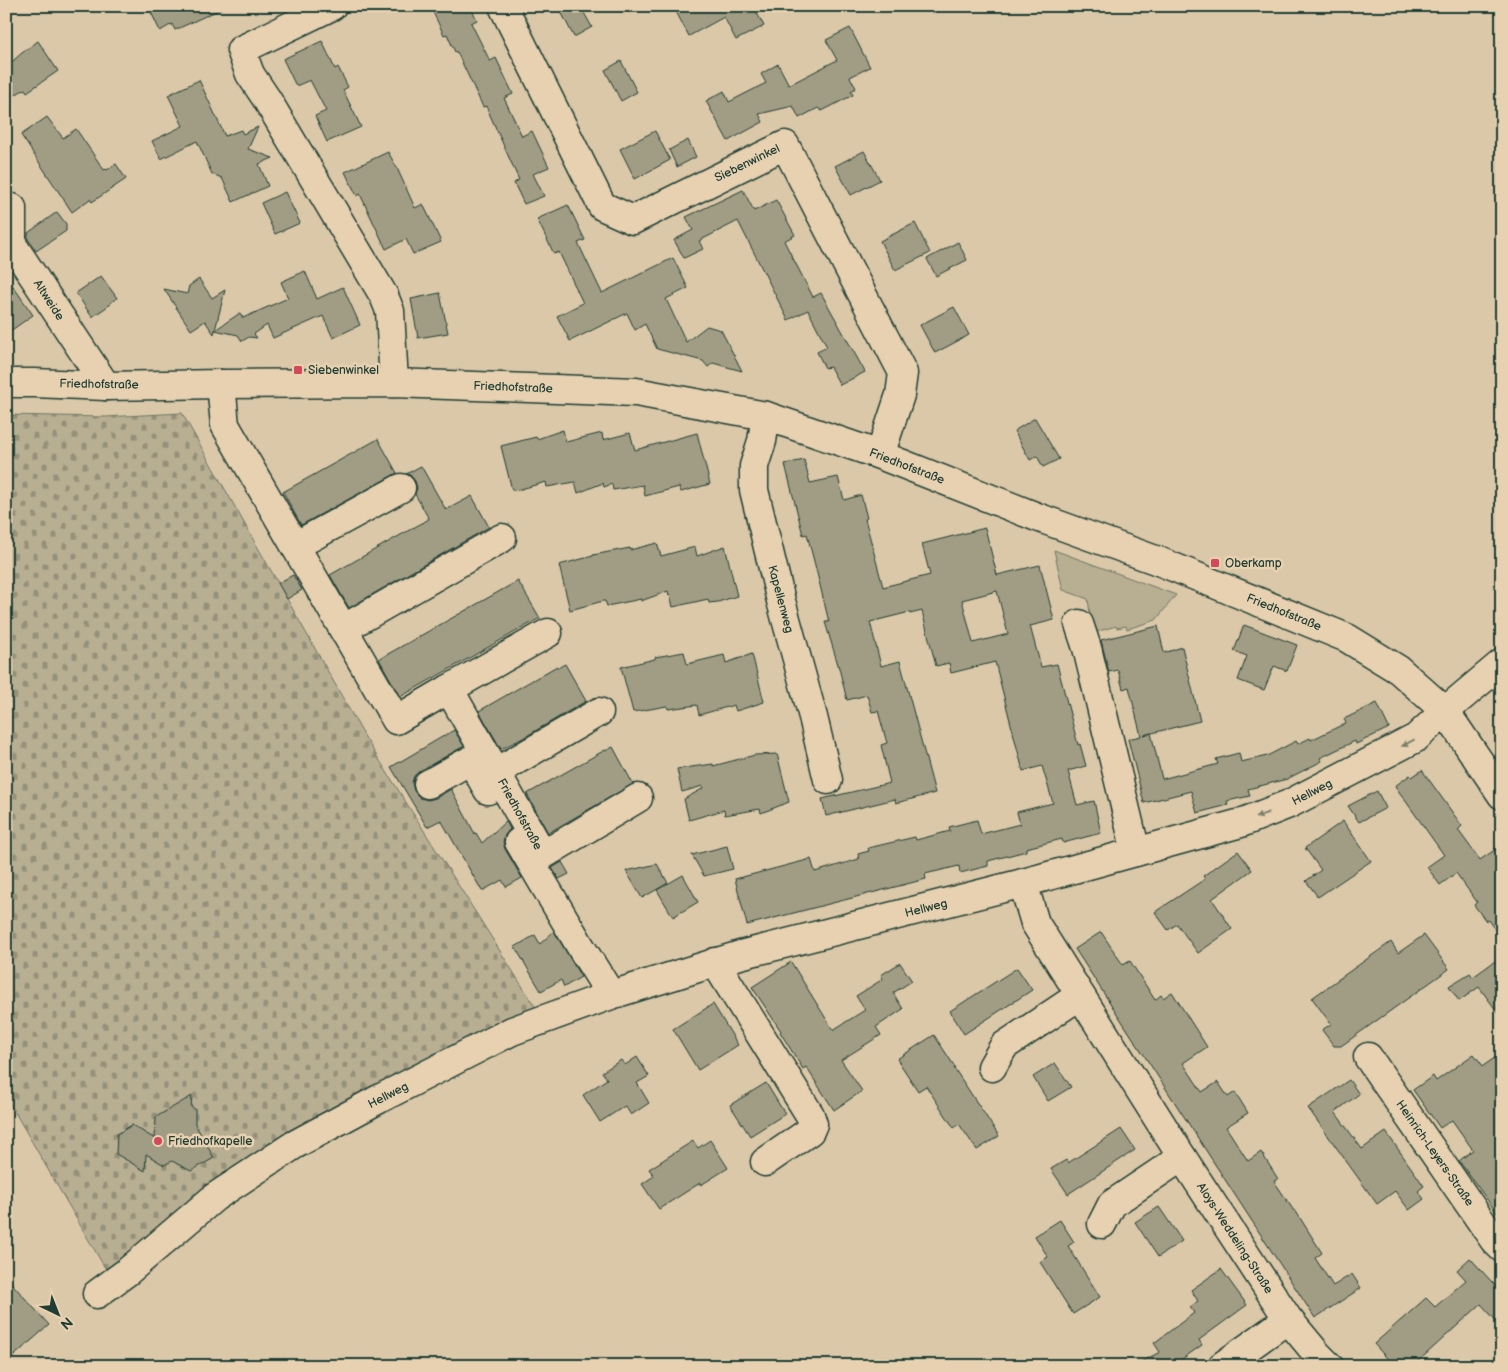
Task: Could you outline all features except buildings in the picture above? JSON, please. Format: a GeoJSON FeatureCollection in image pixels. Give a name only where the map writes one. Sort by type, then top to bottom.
{"type":"FeatureCollection","features":[{"type":"Feature","properties":{"kind":"street"},"geometry":{"type":"LineString","coordinates":[[332,6],[241,50],[250,74],[384,296],[390,311],[394,383]]}},
{"type":"Feature","properties":{"kind":"street","name":"Siebenwinkel"},"geometry":{"type":"LineString","coordinates":[[502,6],[602,206],[633,220],[785,145],[903,373],[900,395],[880,456]]}},
{"type":"Feature","properties":{"kind":"street","name":"Altweide"},"geometry":{"type":"LineString","coordinates":[[12,208],[12,244],[106,386]]}},
{"type":"Feature","properties":{"kind":"street","name":"Friedhofstraße"},"geometry":{"type":"LineString","coordinates":[[6,383],[106,386],[394,383],[636,392],[766,416],[880,456],[1037,517],[1161,562],[1347,638],[1399,670],[1444,711],[1502,795]]}},
{"type":"Feature","properties":{"kind":"street"},"geometry":{"type":"LineString","coordinates":[[221,384],[225,425],[396,720],[548,633]]}},
{"type":"Feature","properties":{"kind":"street","name":"Kapellenweg"},"geometry":{"type":"LineString","coordinates":[[766,416],[762,441],[754,466],[754,490],[781,601],[814,717],[828,780]]}},
{"type":"Feature","properties":{"kind":"street"},"geometry":{"type":"LineString","coordinates":[[295,546],[401,488]]}},
{"type":"Feature","properties":{"kind":"street"},"geometry":{"type":"LineString","coordinates":[[343,629],[502,538]]}},
{"type":"Feature","properties":{"kind":"street"},"geometry":{"type":"LineString","coordinates":[[1079,624],[1087,648],[1136,852]]}},
{"type":"Feature","properties":{"kind":"street"},"geometry":{"type":"LineString","coordinates":[[1444,711],[1502,663]]}},
{"type":"Feature","properties":{"kind":"street","name":"Friedhofstraße"},"geometry":{"type":"LineString","coordinates":[[449,689],[543,855],[638,798]]}},
{"type":"Feature","properties":{"kind":"street","name":"Hellweg"},"geometry":{"type":"LineString","coordinates":[[97,1294],[127,1272],[216,1197],[294,1145],[512,1031],[611,995],[740,954],[1023,883],[1241,823],[1289,804],[1416,738],[1444,711]]}},
{"type":"Feature","properties":{"kind":"street","name":"Friedhofstraße"},"geometry":{"type":"LineString","coordinates":[[496,772],[599,712]]}},
{"type":"Feature","properties":{"kind":"street"},"geometry":{"type":"LineString","coordinates":[[428,784],[471,760],[611,995]]}},
{"type":"Feature","properties":{"kind":"street","name":"Aloys-Weddeling-Straße"},"geometry":{"type":"LineString","coordinates":[[1023,883],[1034,923],[1079,996],[1288,1319],[1329,1366]]}},
{"type":"Feature","properties":{"kind":"street"},"geometry":{"type":"LineString","coordinates":[[715,962],[810,1115],[813,1124],[810,1131],[765,1162]]}},
{"type":"Feature","properties":{"kind":"street"},"geometry":{"type":"LineString","coordinates":[[992,1067],[1004,1046],[1079,996]]}},
{"type":"Feature","properties":{"kind":"street","name":"Heinrich-Leyers-Straße"},"geometry":{"type":"LineString","coordinates":[[1368,1057],[1494,1240],[1502,1248]]}},
{"type":"Feature","properties":{"kind":"street"},"geometry":{"type":"LineString","coordinates":[[1102,1224],[1112,1204],[1182,1157]]}},
{"type":"Feature","properties":{"kind":"street"},"geometry":{"type":"LineString","coordinates":[[1222,1366],[1288,1319]]}},
{"type":"Feature","properties":{"kind":"green space"},"geometry":{"type":"Polygon","coordinates":[[[182,413],[366,739],[536,1008],[404,1070],[265,1150],[118,1265],[105,1268],[6,1097],[6,415],[105,417],[182,413]]]}},
{"type":"Feature","properties":{"kind":"green space"},"geometry":{"type":"Polygon","coordinates":[[[1054,550],[1176,595],[1156,620],[1127,629],[1126,626],[1117,628],[1116,626],[1099,631],[1093,636],[1088,599],[1063,590],[1054,550]]]}},
{"type":"Feature","properties":{"kind":"place","name":"Siebenwinkel"},"geometry":{"type":"Point","coordinates":[298,370]}},
{"type":"Feature","properties":{"kind":"place","name":"Oberkamp"},"geometry":{"type":"Point","coordinates":[1215,563]}},
{"type":"Feature","properties":{"kind":"place","name":"Friedhofkapelle"},"geometry":{"type":"Point","coordinates":[158,1141]}}]}
